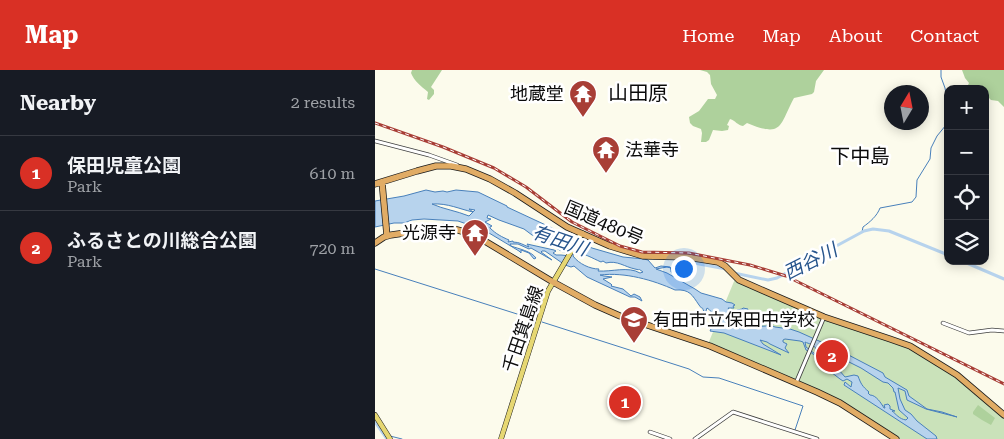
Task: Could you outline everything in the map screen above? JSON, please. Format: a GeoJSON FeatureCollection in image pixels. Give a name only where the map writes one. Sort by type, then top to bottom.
{"type":"FeatureCollection","features":[{"type":"Feature","properties":{"kind":"highway","name":"国道480号"},"geometry":{"type":"LineString","coordinates":[[375,184],[444,165],[459,167],[473,172],[490,179],[562,224],[610,246],[643,256],[695,258],[718,262],[726,267],[733,276],[742,281],[824,318],[891,338],[914,348],[957,375],[1004,414]]}},
{"type":"Feature","properties":{"kind":"highway"},"geometry":{"type":"LineString","coordinates":[[382,183],[387,235]]}},
{"type":"Feature","properties":{"kind":"highway"},"geometry":{"type":"LineString","coordinates":[[375,243],[387,235],[446,227],[462,230],[481,238],[574,294],[612,313],[709,345],[796,382],[835,400],[896,439]]}},
{"type":"Feature","properties":{"kind":"main road","name":"千田箕島線"},"geometry":{"type":"LineString","coordinates":[[501,439],[547,293],[582,234]]}},
{"type":"Feature","properties":{"kind":"main road"},"geometry":{"type":"LineString","coordinates":[[375,415],[390,439]]}},
{"type":"Feature","properties":{"kind":"street"},"geometry":{"type":"LineString","coordinates":[[375,141],[429,155],[459,167]]}},
{"type":"Feature","properties":{"kind":"street"},"geometry":{"type":"LineString","coordinates":[[796,382],[824,318]]}},
{"type":"Feature","properties":{"kind":"street"},"geometry":{"type":"LineString","coordinates":[[943,323],[969,333],[993,330],[1004,331]]}},
{"type":"Feature","properties":{"kind":"street"},"geometry":{"type":"LineString","coordinates":[[695,439],[733,412],[817,439]]}},
{"type":"Feature","properties":{"kind":"street"},"geometry":{"type":"LineString","coordinates":[[650,432],[670,439]]}},
{"type":"Feature","properties":{"kind":"green space"},"geometry":{"type":"Polygon","coordinates":[[[412,70],[442,70],[431,87],[434,90],[434,94],[429,100],[427,99],[428,92],[414,78],[411,73],[412,70]]]}},
{"type":"Feature","properties":{"kind":"green space"},"geometry":{"type":"Polygon","coordinates":[[[700,70],[824,70],[816,81],[814,92],[794,98],[778,127],[767,129],[747,123],[743,126],[730,119],[727,125],[729,126],[728,130],[713,130],[709,140],[701,142],[701,129],[690,123],[689,117],[699,111],[708,99],[715,99],[717,95],[711,84],[710,75],[700,70]]]}},
{"type":"Feature","properties":{"kind":"green space"},"geometry":{"type":"Polygon","coordinates":[[[962,70],[1004,70],[1004,107],[998,101],[989,98],[989,85],[968,85],[969,83],[962,70]]]}},
{"type":"Feature","properties":{"kind":"green space"},"geometry":{"type":"Polygon","coordinates":[[[735,279],[791,303],[907,346],[953,373],[1004,417],[1004,439],[897,439],[841,403],[708,344],[735,279]]]}},
{"type":"Feature","properties":{"kind":"green space"},"geometry":{"type":"Polygon","coordinates":[[[978,405],[995,418],[991,425],[973,414],[978,405]]]}},
{"type":"Feature","properties":{"kind":"water","name":"有田川"},"geometry":{"type":"Polygon","coordinates":[[[426,190],[435,192],[456,190],[478,192],[592,248],[623,257],[648,260],[655,268],[661,266],[670,267],[656,269],[667,273],[701,293],[732,303],[735,305],[733,306],[734,308],[728,308],[733,314],[743,308],[748,309],[749,317],[746,316],[744,311],[740,311],[734,314],[737,316],[736,318],[757,326],[770,325],[799,332],[883,373],[885,377],[907,390],[909,396],[927,409],[957,417],[926,409],[907,400],[905,391],[898,388],[905,410],[936,436],[937,439],[927,439],[844,385],[845,382],[851,387],[852,382],[847,379],[843,381],[818,362],[814,354],[806,350],[803,342],[783,340],[787,344],[785,348],[789,353],[760,340],[763,344],[781,355],[724,333],[710,331],[712,327],[708,324],[712,320],[711,311],[707,308],[707,314],[704,312],[692,296],[684,291],[629,276],[600,275],[612,277],[603,279],[611,284],[611,286],[623,289],[631,296],[634,294],[640,297],[642,301],[587,277],[574,266],[565,265],[545,251],[541,252],[552,260],[531,248],[510,244],[525,250],[536,258],[534,259],[529,253],[521,250],[521,253],[484,230],[458,221],[424,219],[375,227],[375,201],[426,190]],[[432,204],[460,213],[469,216],[473,212],[448,205],[432,204]],[[488,215],[487,218],[491,219],[485,222],[492,226],[490,228],[509,240],[508,242],[513,241],[529,247],[527,244],[554,250],[556,251],[553,253],[556,255],[571,256],[556,248],[554,244],[532,235],[524,229],[488,215]],[[574,252],[573,256],[578,261],[592,268],[599,269],[598,271],[630,270],[643,272],[639,269],[617,263],[601,262],[574,252]],[[805,342],[806,347],[832,367],[839,370],[845,377],[858,376],[868,393],[876,398],[884,408],[884,405],[888,404],[890,409],[895,411],[892,411],[900,418],[906,420],[908,418],[899,410],[895,392],[888,383],[883,382],[842,357],[823,352],[805,342]]]}},
{"type":"Feature","properties":{"kind":"waterway"},"geometry":{"type":"LineString","coordinates":[[941,70],[944,85]]}},
{"type":"Feature","properties":{"kind":"waterway"},"geometry":{"type":"LineString","coordinates":[[862,232],[863,227],[873,219],[880,208],[912,202],[916,197],[917,180],[930,159],[931,148],[937,136],[944,127]]}},
{"type":"Feature","properties":{"kind":"waterway","name":"西谷川"},"geometry":{"type":"LineString","coordinates":[[734,273],[768,280],[777,278],[864,231],[873,229],[889,231],[944,253]]}},
{"type":"Feature","properties":{"kind":"waterway","name":"西谷川"},"geometry":{"type":"LineString","coordinates":[[673,281],[679,272],[686,270],[694,263],[726,269]]}},
{"type":"Feature","properties":{"kind":"waterway","name":"西谷川"},"geometry":{"type":"LineString","coordinates":[[971,265],[1004,279]]}},
{"type":"Feature","properties":{"kind":"waterway"},"geometry":{"type":"LineString","coordinates":[[375,269],[536,320]]}},
{"type":"Feature","properties":{"kind":"waterway"},"geometry":{"type":"LineString","coordinates":[[542,322],[689,369],[703,377],[719,378],[803,406],[795,430]]}},
{"type":"Feature","properties":{"kind":"waterway"},"geometry":{"type":"LineString","coordinates":[[375,422],[387,439]]}},
{"type":"Feature","properties":{"kind":"waterway"},"geometry":{"type":"LineString","coordinates":[[390,436],[402,439]]}},
{"type":"Feature","properties":{"kind":"railway"},"geometry":{"type":"LineString","coordinates":[[375,123],[443,147],[494,168],[526,187],[572,222],[620,246],[642,252],[689,253],[750,265],[786,276],[1004,384]]}},
{"type":"Feature","properties":{"kind":"place","name":"地蔵堂"},"geometry":{"type":"Point","coordinates":[583,118]}},
{"type":"Feature","properties":{"kind":"place","name":"法華寺"},"geometry":{"type":"Point","coordinates":[606,174]}},
{"type":"Feature","properties":{"kind":"place","name":"光源寺"},"geometry":{"type":"Point","coordinates":[475,257]}},
{"type":"Feature","properties":{"kind":"place","name":"有田市立保田中学校"},"geometry":{"type":"Point","coordinates":[634,344]}},
{"type":"Feature","properties":{"kind":"place","name":"ふるさとの川総合公園"},"geometry":{"type":"Point","coordinates":[832,356]}},
{"type":"Feature","properties":{"kind":"place","name":"保田児童公園"},"geometry":{"type":"Point","coordinates":[625,402]}},
{"type":"Feature","properties":{"kind":"district","name":"山田原"},"geometry":{"type":"Point","coordinates":[638,93]}},
{"type":"Feature","properties":{"kind":"district","name":"下中島"},"geometry":{"type":"Point","coordinates":[860,156]}}]}
